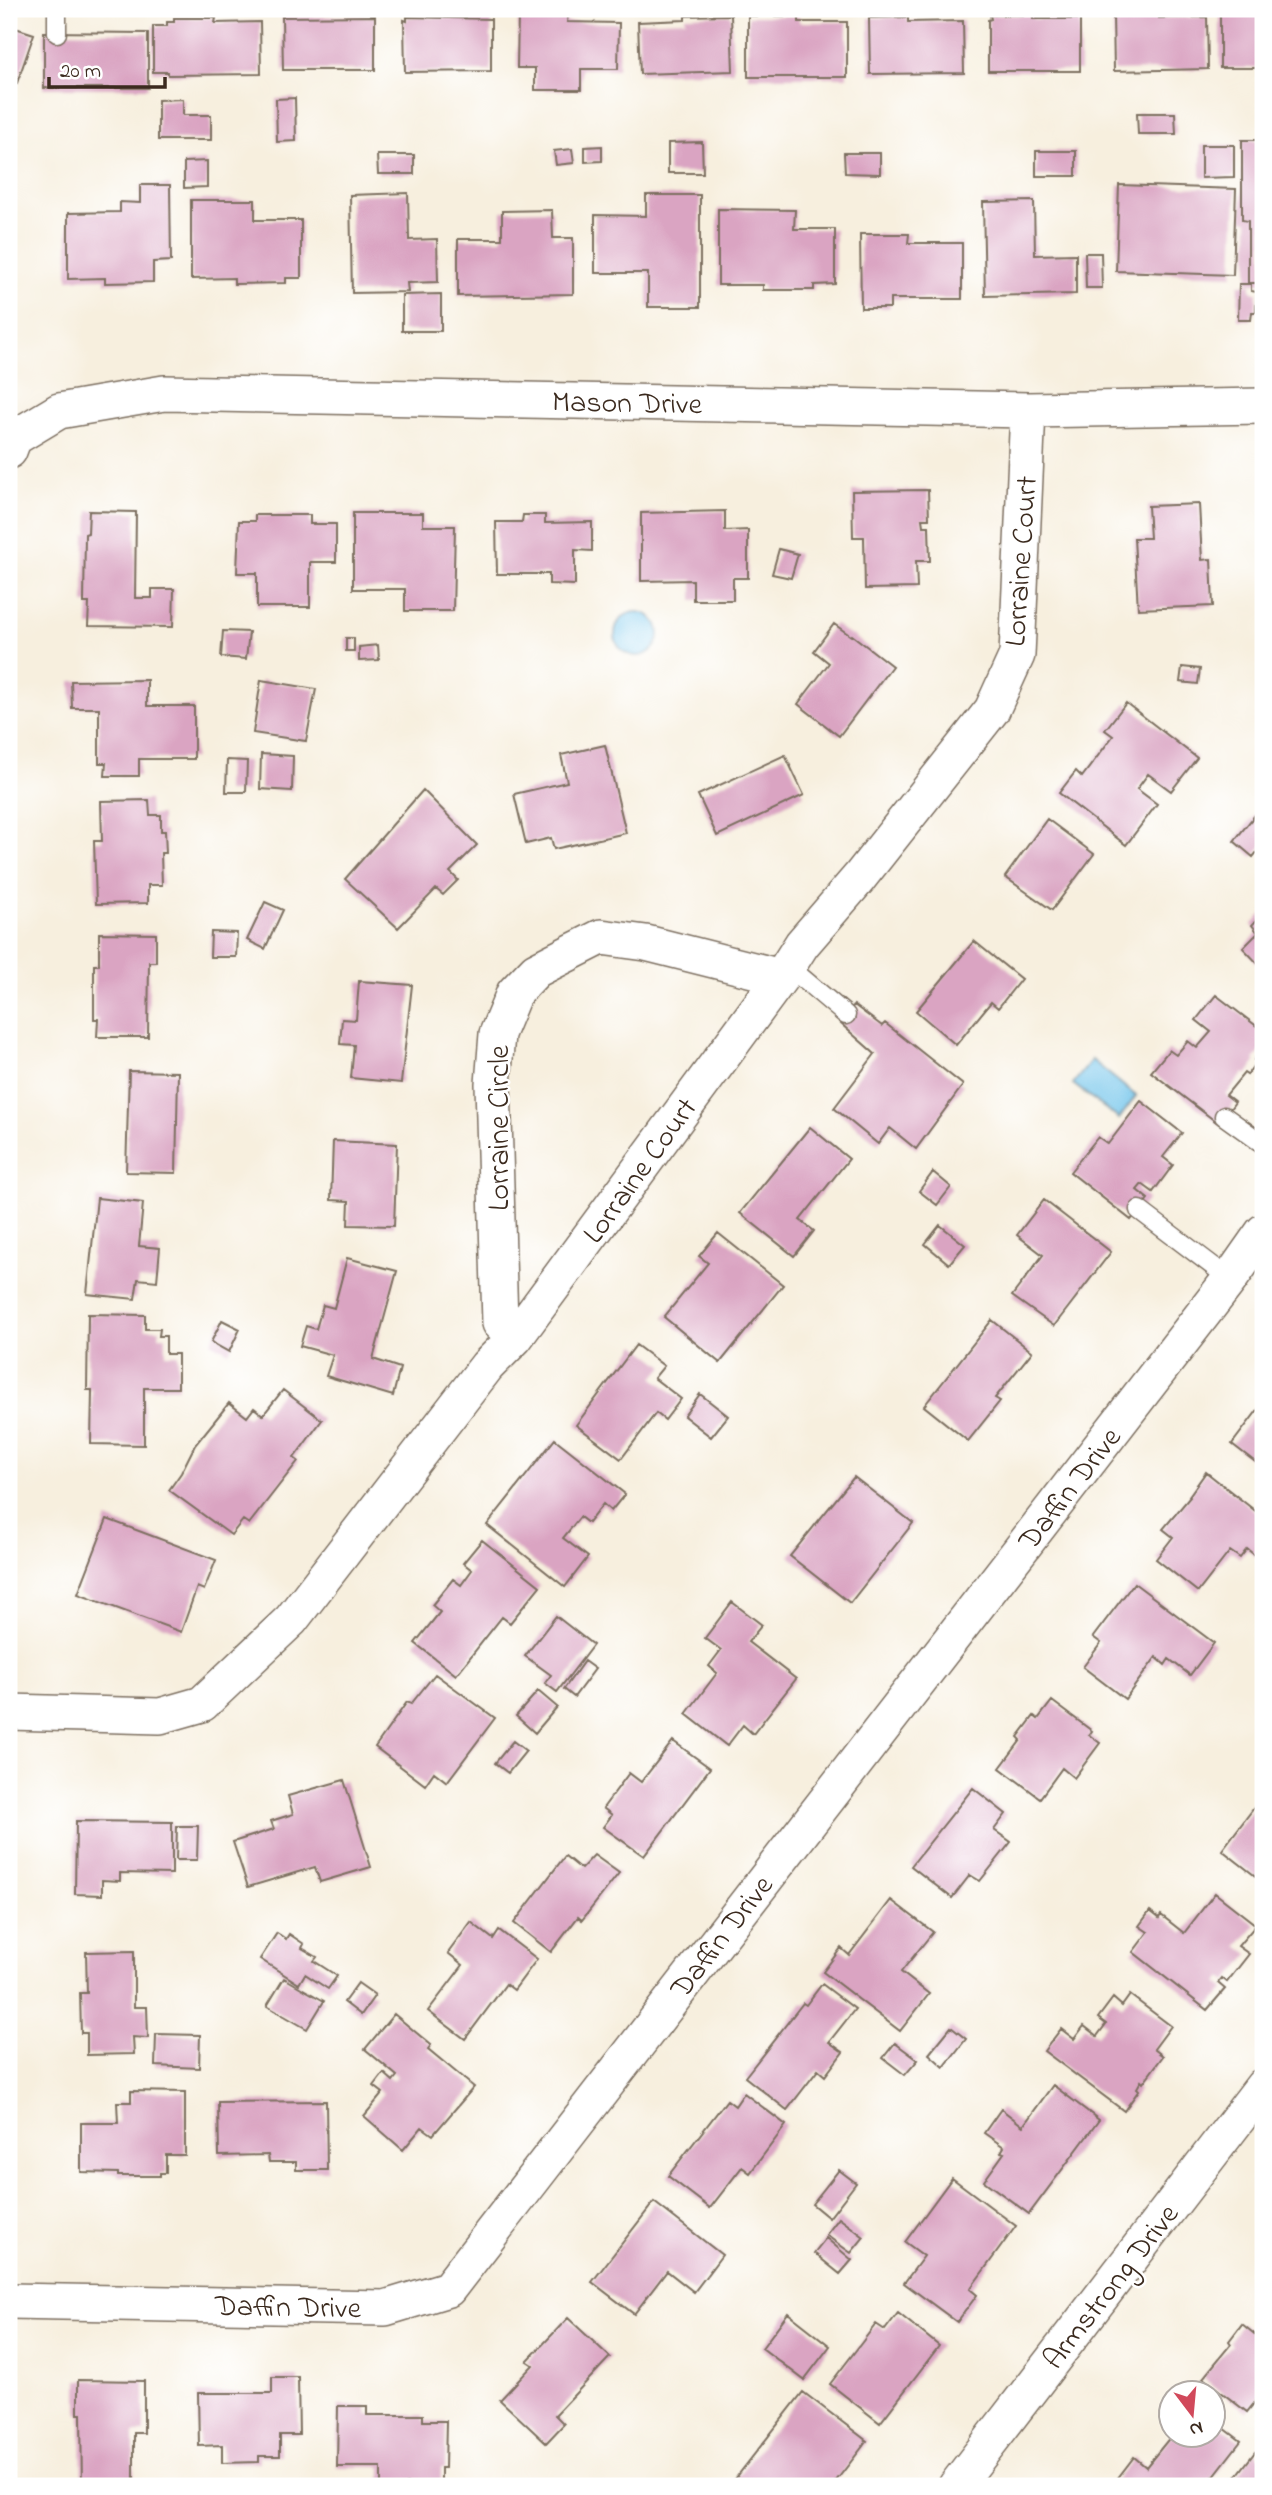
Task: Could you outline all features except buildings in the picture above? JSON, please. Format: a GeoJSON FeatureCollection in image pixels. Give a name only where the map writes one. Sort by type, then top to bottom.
{"type":"FeatureCollection","features":[{"type":"Feature","properties":{"kind":"street","name":"Mason Drive"},"geometry":{"type":"LineString","coordinates":[[9,451],[14,438],[59,411],[164,393],[1028,410],[1263,406]]}},
{"type":"Feature","properties":{"kind":"street","name":"Lorraine Court"},"geometry":{"type":"LineString","coordinates":[[9,1712],[160,1716],[202,1704],[291,1620],[488,1366],[515,1338],[802,944],[859,878],[992,710],[1017,655],[1028,410]]}},
{"type":"Feature","properties":{"kind":"street","name":"Lorraine Circle"},"geometry":{"type":"LineString","coordinates":[[515,1338],[500,1323],[494,1084],[497,1034],[514,993],[536,970],[601,937],[646,943],[784,972]]}},
{"type":"Feature","properties":{"kind":"street","name":"Daffin Drive"},"geometry":{"type":"LineString","coordinates":[[9,2301],[385,2308],[448,2289],[1230,1279],[1263,1232]]}},
{"type":"Feature","properties":{"kind":"street","name":"Armstrong Drive"},"geometry":{"type":"LineString","coordinates":[[969,2481],[1263,2086]]}},
{"type":"Feature","properties":{"kind":"lane"},"geometry":{"type":"LineString","coordinates":[[57,33],[58,9]]}},
{"type":"Feature","properties":{"kind":"lane"},"geometry":{"type":"LineString","coordinates":[[784,972],[846,1015]]}},
{"type":"Feature","properties":{"kind":"lane"},"geometry":{"type":"LineString","coordinates":[[1224,1116],[1263,1144]]}},
{"type":"Feature","properties":{"kind":"lane"},"geometry":{"type":"LineString","coordinates":[[1139,1210],[1230,1279]]}},
{"type":"Feature","properties":{"kind":"water"},"geometry":{"type":"Polygon","coordinates":[[[637,612],[652,619],[659,634],[652,649],[637,656],[622,649],[615,634],[622,619],[637,612]]]}},
{"type":"Feature","properties":{"kind":"water"},"geometry":{"type":"Polygon","coordinates":[[[1092,1060],[1136,1096],[1119,1119],[1073,1084],[1092,1060]]]}}]}
